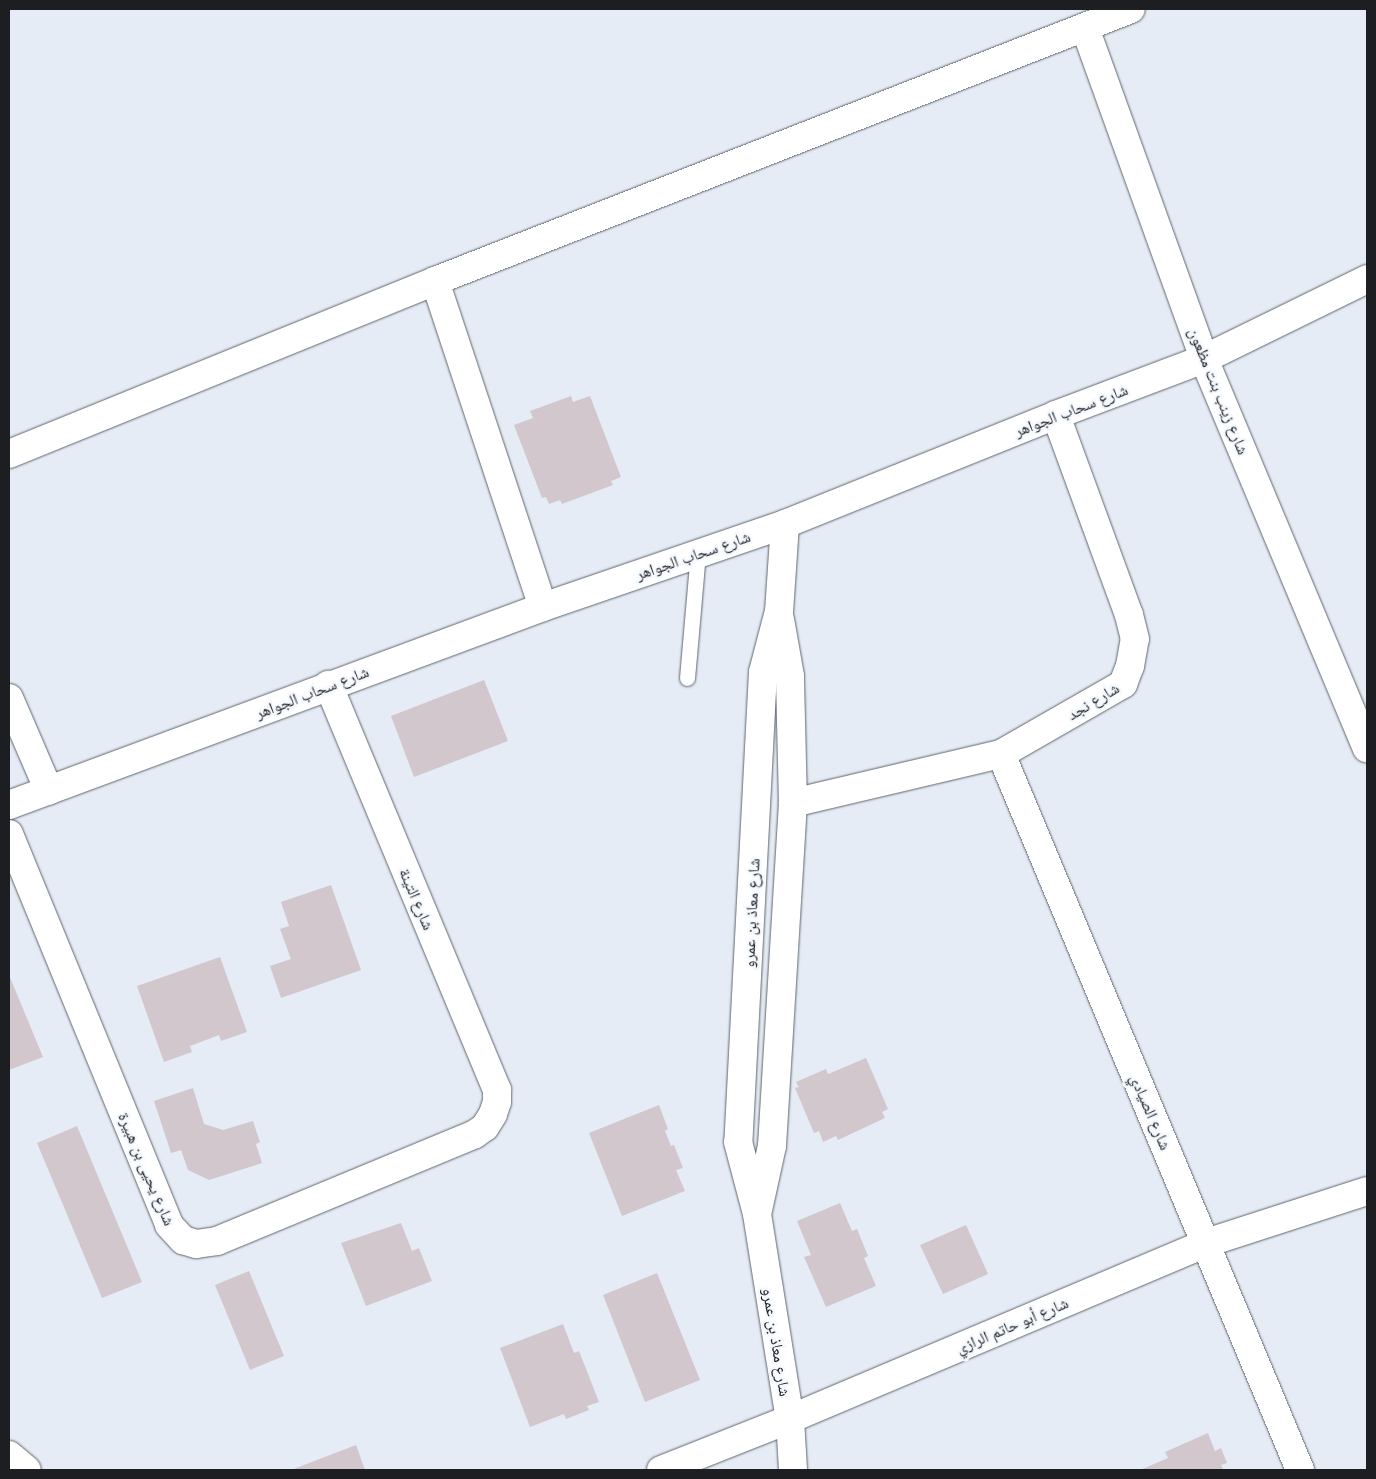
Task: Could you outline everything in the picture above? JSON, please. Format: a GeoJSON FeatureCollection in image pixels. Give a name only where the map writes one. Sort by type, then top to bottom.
{"type":"FeatureCollection","features":[{"type":"Feature","properties":{"kind":"street"},"geometry":{"type":"LineString","coordinates":[[9,454],[435,281],[1131,9]]}},
{"type":"Feature","properties":{"kind":"street","name":"شارع زينب بنت مظعون"},"geometry":{"type":"LineString","coordinates":[[1085,28],[1204,359],[1367,748]]}},
{"type":"Feature","properties":{"kind":"street","name":"شارع سحاب الجواهر"},"geometry":{"type":"LineString","coordinates":[[9,805],[328,685],[543,607],[785,524],[1056,415],[1204,359],[1367,279]]}},
{"type":"Feature","properties":{"kind":"street"},"geometry":{"type":"LineString","coordinates":[[435,281],[543,607]]}},
{"type":"Feature","properties":{"kind":"street","name":"شارع نجد"},"geometry":{"type":"LineString","coordinates":[[793,803],[1001,754],[1123,684],[1130,666],[1134,639],[1129,614],[1056,415]]}},
{"type":"Feature","properties":{"kind":"street","name":"شارع معاذ بن عمرو"},"geometry":{"type":"LineString","coordinates":[[785,524],[779,611],[763,672],[738,1142],[757,1214],[790,1419],[793,1470]]}},
{"type":"Feature","properties":{"kind":"street","name":"شارع معاذ بن عمرو"},"geometry":{"type":"LineString","coordinates":[[757,1214],[772,1146],[793,803],[790,676],[779,611]]}},
{"type":"Feature","properties":{"kind":"street","name":"شارع التينة"},"geometry":{"type":"LineString","coordinates":[[328,685],[497,1090],[497,1102],[493,1114]]}},
{"type":"Feature","properties":{"kind":"street"},"geometry":{"type":"LineString","coordinates":[[9,698],[49,791]]}},
{"type":"Feature","properties":{"kind":"street","name":"شارع الصيادي"},"geometry":{"type":"LineString","coordinates":[[1001,754],[1300,1470]]}},
{"type":"Feature","properties":{"kind":"street","name":"شارع يحيى بن هبيرة"},"geometry":{"type":"LineString","coordinates":[[9,834],[169,1225],[183,1240],[196,1244],[217,1241],[475,1134],[485,1126],[493,1114]]}},
{"type":"Feature","properties":{"kind":"street","name":"شارع أبو حاتم الرازي"},"geometry":{"type":"LineString","coordinates":[[661,1470],[790,1419],[1206,1243],[1367,1191]]}},
{"type":"Feature","properties":{"kind":"street"},"geometry":{"type":"LineString","coordinates":[[9,1455],[27,1470]]}},
{"type":"Feature","properties":{"kind":"lane"},"geometry":{"type":"LineString","coordinates":[[687,678],[698,553]]}},
{"type":"Feature","properties":{"kind":"building"},"geometry":{"type":"Polygon","coordinates":[[[571,396],[573,402],[590,396],[621,477],[611,481],[613,485],[562,504],[560,500],[549,504],[546,497],[542,498],[514,425],[533,418],[530,411],[571,396]]]}},
{"type":"Feature","properties":{"kind":"building"},"geometry":{"type":"Polygon","coordinates":[[[484,680],[508,741],[414,777],[391,716],[484,680]]]}},
{"type":"Feature","properties":{"kind":"building"},"geometry":{"type":"Polygon","coordinates":[[[331,885],[361,970],[281,998],[270,966],[291,959],[280,929],[289,926],[281,902],[331,885]]]}},
{"type":"Feature","properties":{"kind":"building"},"geometry":{"type":"Polygon","coordinates":[[[220,957],[247,1032],[221,1041],[219,1035],[190,1046],[192,1052],[164,1062],[137,986],[220,957]]]}},
{"type":"Feature","properties":{"kind":"building"},"geometry":{"type":"Polygon","coordinates":[[[9,975],[43,1057],[9,1070],[9,975]]]}},
{"type":"Feature","properties":{"kind":"building"},"geometry":{"type":"Polygon","coordinates":[[[866,1058],[888,1109],[882,1112],[885,1118],[838,1140],[836,1136],[823,1142],[819,1131],[814,1133],[795,1088],[799,1087],[796,1082],[826,1069],[828,1074],[866,1058]]]}},
{"type":"Feature","properties":{"kind":"building"},"geometry":{"type":"Polygon","coordinates":[[[193,1088],[204,1124],[223,1130],[253,1121],[260,1142],[256,1144],[262,1163],[209,1180],[188,1170],[181,1150],[171,1153],[154,1101],[193,1088]]]}},
{"type":"Feature","properties":{"kind":"building"},"geometry":{"type":"Polygon","coordinates":[[[659,1105],[668,1129],[665,1131],[671,1146],[674,1145],[683,1168],[676,1170],[685,1191],[622,1216],[589,1133],[659,1105]]]}},
{"type":"Feature","properties":{"kind":"building"},"geometry":{"type":"Polygon","coordinates":[[[77,1126],[142,1282],[102,1298],[37,1143],[77,1126]]]}},
{"type":"Feature","properties":{"kind":"building"},"geometry":{"type":"Polygon","coordinates":[[[840,1203],[852,1231],[857,1229],[868,1256],[864,1258],[876,1286],[826,1307],[804,1257],[811,1255],[797,1221],[840,1203]]]}},
{"type":"Feature","properties":{"kind":"building"},"geometry":{"type":"Polygon","coordinates":[[[401,1223],[412,1251],[419,1248],[432,1281],[366,1306],[341,1243],[401,1223]]]}},
{"type":"Feature","properties":{"kind":"building"},"geometry":{"type":"Polygon","coordinates":[[[966,1225],[988,1274],[943,1294],[920,1245],[966,1225]]]}},
{"type":"Feature","properties":{"kind":"building"},"geometry":{"type":"Polygon","coordinates":[[[249,1271],[284,1356],[250,1370],[215,1285],[249,1271]]]}},
{"type":"Feature","properties":{"kind":"building"},"geometry":{"type":"Polygon","coordinates":[[[657,1273],[700,1380],[645,1402],[603,1295],[657,1273]]]}},
{"type":"Feature","properties":{"kind":"building"},"geometry":{"type":"Polygon","coordinates":[[[563,1324],[574,1353],[579,1351],[599,1402],[587,1406],[589,1410],[566,1419],[564,1414],[530,1427],[500,1348],[563,1324]]]}},
{"type":"Feature","properties":{"kind":"building"},"geometry":{"type":"Polygon","coordinates":[[[1208,1433],[1215,1451],[1221,1448],[1227,1463],[1221,1465],[1223,1470],[1140,1470],[1168,1458],[1165,1452],[1208,1433]]]}},
{"type":"Feature","properties":{"kind":"building"},"geometry":{"type":"Polygon","coordinates":[[[356,1445],[365,1470],[291,1470],[356,1445]]]}}]}
